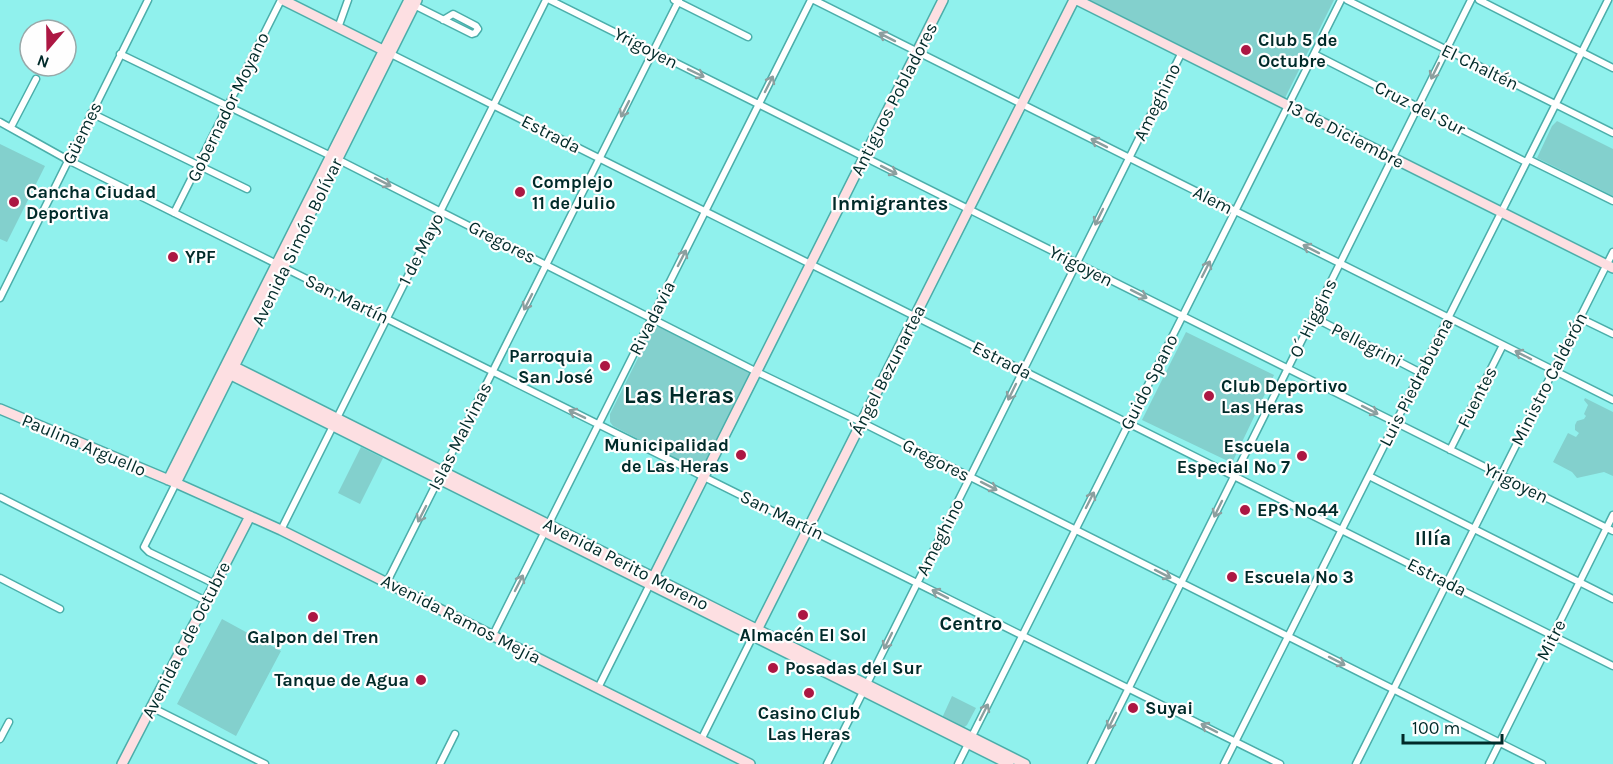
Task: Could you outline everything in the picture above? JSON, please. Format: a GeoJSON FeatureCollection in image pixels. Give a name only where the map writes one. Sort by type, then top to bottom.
{"type":"FeatureCollection","features":[{"type":"Feature","properties":{"kind":"street"},"geometry":{"type":"LineString","coordinates":[[282,0],[387,52]]}},
{"type":"Feature","properties":{"kind":"street","name":"Gobernador Moyano"},"geometry":{"type":"LineString","coordinates":[[174,213],[282,0]]}},
{"type":"Feature","properties":{"kind":"street"},"geometry":{"type":"LineString","coordinates":[[338,28],[348,0]]}},
{"type":"Feature","properties":{"kind":"street","name":"Yrigoyen"},"geometry":{"type":"LineString","coordinates":[[548,0],[1610,529]]}},
{"type":"Feature","properties":{"kind":"street","name":"1 de Mayo"},"geometry":{"type":"LineString","coordinates":[[280,531],[548,0]]}},
{"type":"Feature","properties":{"kind":"street","name":"Alem"},"geometry":{"type":"LineString","coordinates":[[812,0],[1613,400]]}},
{"type":"Feature","properties":{"kind":"street","name":"Rivadavia"},"geometry":{"type":"LineString","coordinates":[[493,635],[812,0]]}},
{"type":"Feature","properties":{"kind":"street","name":"Antiguos Pobladores"},"geometry":{"type":"LineString","coordinates":[[652,581],[944,0]]}},
{"type":"Feature","properties":{"kind":"street","name":"13 de Diciembre"},"geometry":{"type":"LineString","coordinates":[[1076,0],[1610,266]]}},
{"type":"Feature","properties":{"kind":"street","name":"Ángel Bezunartea"},"geometry":{"type":"LineString","coordinates":[[701,740],[968,209],[1076,0]]}},
{"type":"Feature","properties":{"kind":"street","name":"Guido Spano"},"geometry":{"type":"LineString","coordinates":[[958,764],[1341,0]]}},
{"type":"Feature","properties":{"kind":"street","name":"El Chaltén"},"geometry":{"type":"LineString","coordinates":[[1347,0],[1613,133]]}},
{"type":"Feature","properties":{"kind":"street","name":"O´ Higgins"},"geometry":{"type":"LineString","coordinates":[[1091,764],[1471,0]]}},
{"type":"Feature","properties":{"kind":"street"},"geometry":{"type":"LineString","coordinates":[[1479,0],[1613,68]]}},
{"type":"Feature","properties":{"kind":"street","name":"Güemes"},"geometry":{"type":"LineString","coordinates":[[0,298],[145,1]]}},
{"type":"Feature","properties":{"kind":"street"},"geometry":{"type":"LineString","coordinates":[[677,1],[748,37]]}},
{"type":"Feature","properties":{"kind":"street","name":"Islas Malvinas"},"geometry":{"type":"LineString","coordinates":[[387,582],[677,1]]}},
{"type":"Feature","properties":{"kind":"street","name":"Luis Piedrabuena"},"geometry":{"type":"LineString","coordinates":[[1224,764],[1581,52],[1610,1]]}},
{"type":"Feature","properties":{"kind":"street"},"geometry":{"type":"LineString","coordinates":[[413,2],[443,20],[472,34],[478,29],[453,14],[443,20]]}},
{"type":"Feature","properties":{"kind":"street","name":"Avenida Simón Bolívar"},"geometry":{"type":"LineString","coordinates":[[172,482],[413,2]]}},
{"type":"Feature","properties":{"kind":"street","name":"Estrada"},"geometry":{"type":"LineString","coordinates":[[387,52],[1613,666]]}},
{"type":"Feature","properties":{"kind":"street","name":"Ameghino"},"geometry":{"type":"LineString","coordinates":[[827,764],[1182,52]]}},
{"type":"Feature","properties":{"kind":"street","name":"Gregores"},"geometry":{"type":"LineString","coordinates":[[120,54],[334,157],[757,372],[1542,764]]}},
{"type":"Feature","properties":{"kind":"street","name":"Cruz del Sur"},"geometry":{"type":"LineString","coordinates":[[1314,54],[1527,161],[1613,201]]}},
{"type":"Feature","properties":{"kind":"street"},"geometry":{"type":"LineString","coordinates":[[11,128],[36,79]]}},
{"type":"Feature","properties":{"kind":"street"},"geometry":{"type":"LineString","coordinates":[[91,113],[247,189]]}},
{"type":"Feature","properties":{"kind":"street","name":"San Martín"},"geometry":{"type":"LineString","coordinates":[[0,122],[68,160],[1280,764]]}},
{"type":"Feature","properties":{"kind":"street","name":"Ministro Calderón"},"geometry":{"type":"LineString","coordinates":[[1356,764],[1580,318],[1610,266],[1613,252]]}},
{"type":"Feature","properties":{"kind":"street","name":"Pellegrini"},"geometry":{"type":"LineString","coordinates":[[1313,317],[1421,373]]}},
{"type":"Feature","properties":{"kind":"street"},"geometry":{"type":"LineString","coordinates":[[1580,318],[1613,334]]}},
{"type":"Feature","properties":{"kind":"street","name":"Fuentes"},"geometry":{"type":"LineString","coordinates":[[1450,450],[1503,345]]}},
{"type":"Feature","properties":{"kind":"street","name":"Avenida Perito Moreno"},"geometry":{"type":"LineString","coordinates":[[229,369],[865,688],[970,740],[1025,764]]}},
{"type":"Feature","properties":{"kind":"street","name":"Paulina Arguello"},"geometry":{"type":"LineString","coordinates":[[0,409],[172,482]]}},
{"type":"Feature","properties":{"kind":"street"},"geometry":{"type":"LineString","coordinates":[[1369,476],[1613,599]]}},
{"type":"Feature","properties":{"kind":"street"},"geometry":{"type":"LineString","coordinates":[[172,482],[144,547],[145,550],[215,584]]}},
{"type":"Feature","properties":{"kind":"street","name":"Avenida Ramos Mejía"},"geometry":{"type":"LineString","coordinates":[[172,482],[250,516],[387,582],[750,764]]}},
{"type":"Feature","properties":{"kind":"street"},"geometry":{"type":"LineString","coordinates":[[0,497],[206,601]]}},
{"type":"Feature","properties":{"kind":"street","name":"Mitre"},"geometry":{"type":"LineString","coordinates":[[1489,764],[1580,582],[1610,529],[1613,515]]}},
{"type":"Feature","properties":{"kind":"street","name":"Avenida 6 de Octubre"},"geometry":{"type":"LineString","coordinates":[[122,764],[250,516]]}},
{"type":"Feature","properties":{"kind":"street"},"geometry":{"type":"LineString","coordinates":[[0,578],[60,609]]}},
{"type":"Feature","properties":{"kind":"street"},"geometry":{"type":"LineString","coordinates":[[598,688],[652,581]]}},
{"type":"Feature","properties":{"kind":"street"},"geometry":{"type":"LineString","coordinates":[[151,707],[265,764]]}},
{"type":"Feature","properties":{"kind":"street"},"geometry":{"type":"LineString","coordinates":[[0,739],[9,722]]}},
{"type":"Feature","properties":{"kind":"street"},"geometry":{"type":"LineString","coordinates":[[440,764],[455,734]]}},
{"type":"Feature","properties":{"kind":"street","name":"Avenida Perito Moreno"},"geometry":{"type":"LineString","coordinates":[[970,740],[1009,764]]}},
{"type":"Feature","properties":{"kind":"shaded area","name":"Club 5 de Octubre"},"geometry":{"type":"Polygon","coordinates":[[[1085,0],[1334,0],[1284,100],[1085,0]]]}},
{"type":"Feature","properties":{"kind":"shaded area"},"geometry":{"type":"Polygon","coordinates":[[[1557,121],[1613,149],[1613,196],[1537,158],[1552,126],[1557,121]]]}},
{"type":"Feature","properties":{"kind":"shaded area","name":"Cancha Ciudad Deportiva"},"geometry":{"type":"Polygon","coordinates":[[[0,144],[45,166],[7,242],[0,239],[0,144]]]}},
{"type":"Feature","properties":{"kind":"shaded area"},"geometry":{"type":"Polygon","coordinates":[[[656,327],[662,327],[751,373],[703,470],[696,469],[613,426],[610,422],[610,414],[651,332],[656,327]]]}},
{"type":"Feature","properties":{"kind":"shaded area","name":"Club Deportivo Las Heras"},"geometry":{"type":"Polygon","coordinates":[[[1186,332],[1274,375],[1232,463],[1142,420],[1186,332]]]}},
{"type":"Feature","properties":{"kind":"shaded area"},"geometry":{"type":"Polygon","coordinates":[[[1585,398],[1613,412],[1613,476],[1604,472],[1577,478],[1572,472],[1553,462],[1568,433],[1576,437],[1579,433],[1575,430],[1575,425],[1577,421],[1586,416],[1584,414],[1588,405],[1585,398]]]}},
{"type":"Feature","properties":{"kind":"shaded area"},"geometry":{"type":"Polygon","coordinates":[[[361,447],[383,458],[360,504],[338,493],[361,447]]]}},
{"type":"Feature","properties":{"kind":"shaded area"},"geometry":{"type":"Polygon","coordinates":[[[222,619],[281,651],[236,736],[177,704],[222,619]]]}},
{"type":"Feature","properties":{"kind":"shaded area"},"geometry":{"type":"Polygon","coordinates":[[[952,696],[976,708],[963,728],[942,718],[952,696]]]}},
{"type":"Feature","properties":{"kind":"place","name":"Club 5 de Octubre"},"geometry":{"type":"Point","coordinates":[1246,50]}},
{"type":"Feature","properties":{"kind":"place","name":"Complejo 11 de Julio"},"geometry":{"type":"Point","coordinates":[520,192]}},
{"type":"Feature","properties":{"kind":"place","name":"Cancha Ciudad Deportiva"},"geometry":{"type":"Point","coordinates":[14,202]}},
{"type":"Feature","properties":{"kind":"place","name":"YPF"},"geometry":{"type":"Point","coordinates":[173,257]}},
{"type":"Feature","properties":{"kind":"place","name":"Parroquia San José"},"geometry":{"type":"Point","coordinates":[605,366]}},
{"type":"Feature","properties":{"kind":"place","name":"Club Deportivo Las Heras"},"geometry":{"type":"Point","coordinates":[1209,396]}},
{"type":"Feature","properties":{"kind":"place","name":"Municipalidad de Las Heras"},"geometry":{"type":"Point","coordinates":[741,455]}},
{"type":"Feature","properties":{"kind":"place","name":"Escuela Especial Nº 7"},"geometry":{"type":"Point","coordinates":[1302,456]}},
{"type":"Feature","properties":{"kind":"place","name":"EPS Nº44"},"geometry":{"type":"Point","coordinates":[1245,510]}},
{"type":"Feature","properties":{"kind":"place","name":"Escuela Nº 3"},"geometry":{"type":"Point","coordinates":[1232,577]}},
{"type":"Feature","properties":{"kind":"place","name":"Almacén El Sol"},"geometry":{"type":"Point","coordinates":[803,615]}},
{"type":"Feature","properties":{"kind":"place","name":"Galpon del Tren"},"geometry":{"type":"Point","coordinates":[313,617]}},
{"type":"Feature","properties":{"kind":"place","name":"Posadas del Sur"},"geometry":{"type":"Point","coordinates":[773,668]}},
{"type":"Feature","properties":{"kind":"place","name":"Tanque de Agua"},"geometry":{"type":"Point","coordinates":[421,680]}},
{"type":"Feature","properties":{"kind":"place","name":"Casino Club Las Heras"},"geometry":{"type":"Point","coordinates":[809,693]}},
{"type":"Feature","properties":{"kind":"place","name":"Suyai"},"geometry":{"type":"Point","coordinates":[1133,708]}},
{"type":"Feature","properties":{"kind":"district","name":"Inmigrantes"},"geometry":{"type":"Point","coordinates":[890,203]}},
{"type":"Feature","properties":{"kind":"district","name":"Las Heras"},"geometry":{"type":"Point","coordinates":[679,395]}},
{"type":"Feature","properties":{"kind":"district","name":"Illía"},"geometry":{"type":"Point","coordinates":[1433,538]}},
{"type":"Feature","properties":{"kind":"district","name":"Centro"},"geometry":{"type":"Point","coordinates":[971,623]}}]}
